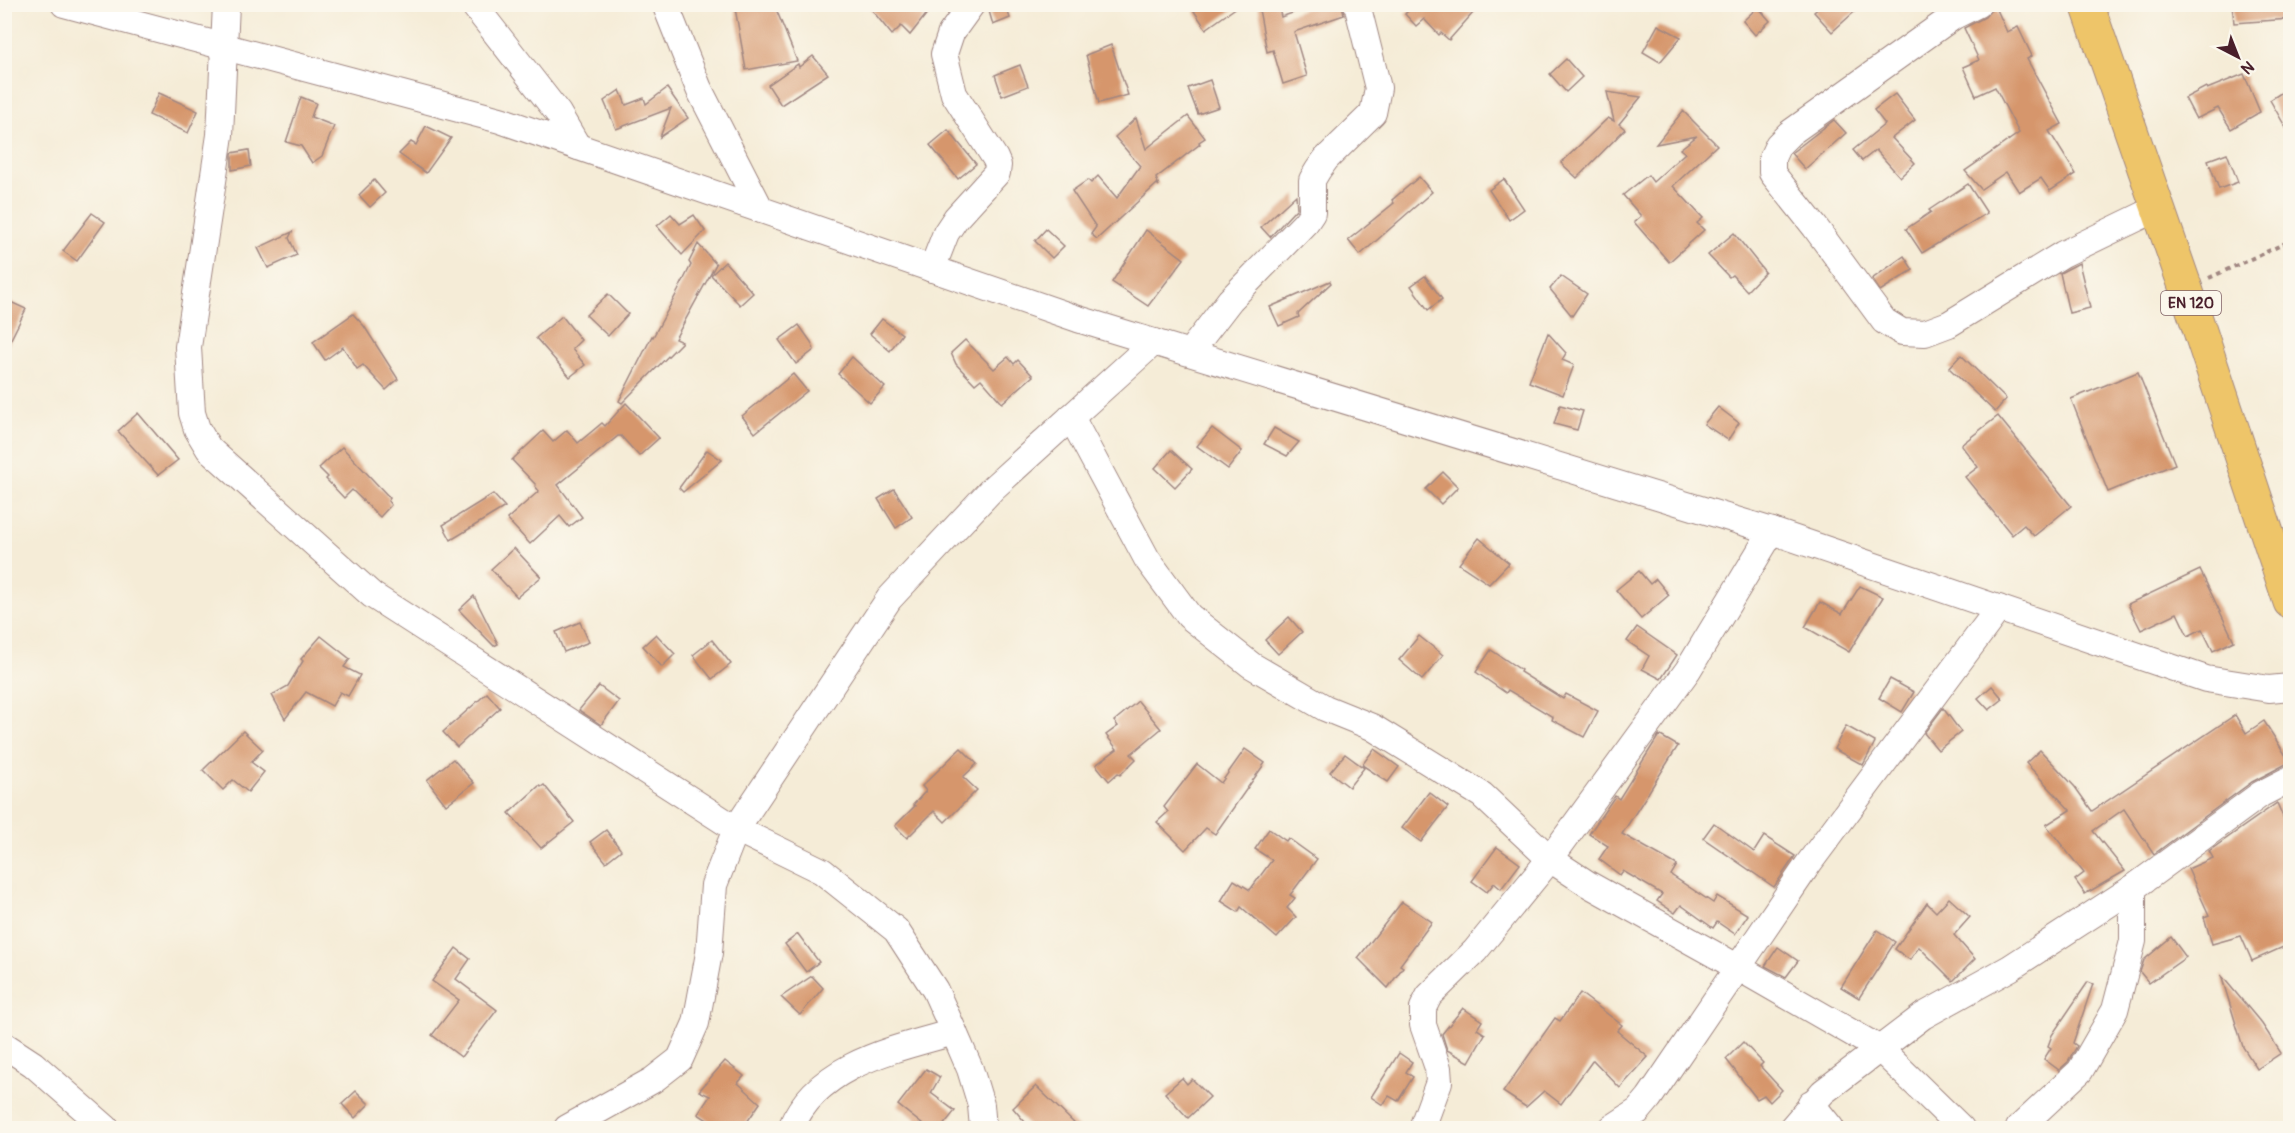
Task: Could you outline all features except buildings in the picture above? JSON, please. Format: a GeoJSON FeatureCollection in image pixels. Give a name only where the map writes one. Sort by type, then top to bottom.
{"type":"FeatureCollection","features":[{"type":"Feature","properties":{"kind":"main road","name":"EN 120"},"geometry":{"type":"LineString","coordinates":[[2087,4],[2186,289],[2290,602]]}},
{"type":"Feature","properties":{"kind":"street"},"geometry":{"type":"LineString","coordinates":[[64,4],[500,120],[1154,342],[1772,531],[2206,679],[2269,689],[2290,687]]}},
{"type":"Feature","properties":{"kind":"street"},"geometry":{"type":"LineString","coordinates":[[226,4],[220,135],[188,347],[192,413],[197,429],[209,448],[372,595],[736,829],[822,871],[896,930],[935,990],[954,1032],[970,1069],[981,1105],[983,1128]]}},
{"type":"Feature","properties":{"kind":"street"},"geometry":{"type":"LineString","coordinates":[[474,4],[558,113],[578,147]]}},
{"type":"Feature","properties":{"kind":"street"},"geometry":{"type":"LineString","coordinates":[[665,4],[699,89],[761,210]]}},
{"type":"Feature","properties":{"kind":"street"},"geometry":{"type":"LineString","coordinates":[[932,268],[946,233],[956,218],[998,172],[995,158],[954,94],[944,54],[951,33],[972,4]]}},
{"type":"Feature","properties":{"kind":"street"},"geometry":{"type":"LineString","coordinates":[[1190,352],[1230,300],[1306,222],[1312,213],[1312,180],[1318,170],[1326,159],[1373,114],[1378,88],[1357,4]]}},
{"type":"Feature","properties":{"kind":"street"},"geometry":{"type":"LineString","coordinates":[[1978,4],[1954,16],[1790,133],[1778,145],[1772,158],[1772,173],[1884,321],[1902,332],[1925,333],[1949,324],[2063,254],[2158,208]]}},
{"type":"Feature","properties":{"kind":"street"},"geometry":{"type":"LineString","coordinates":[[567,1128],[653,1080],[680,1059],[696,1023],[709,953],[714,885],[736,829],[889,599],[993,488],[1154,342]]}},
{"type":"Feature","properties":{"kind":"street"},"geometry":{"type":"LineString","coordinates":[[1071,417],[1147,559],[1189,616],[1251,665],[1325,708],[1371,727],[1482,795],[1550,859],[1588,885],[1880,1049],[1962,1128]]}},
{"type":"Feature","properties":{"kind":"street"},"geometry":{"type":"LineString","coordinates":[[1422,1128],[1439,1082],[1438,1068],[1423,1025],[1424,1008],[1429,996],[1475,951],[1550,859],[1688,670],[1772,531]]}},
{"type":"Feature","properties":{"kind":"street"},"geometry":{"type":"LineString","coordinates":[[1612,1128],[1638,1111],[1649,1098],[1809,863],[1999,608]]}},
{"type":"Feature","properties":{"kind":"street"},"geometry":{"type":"LineString","coordinates":[[1792,1128],[1811,1103],[1823,1092],[1923,1016],[2010,968],[2133,888],[2261,794],[2290,779]]}},
{"type":"Feature","properties":{"kind":"street"},"geometry":{"type":"LineString","coordinates":[[2019,1128],[2080,1071],[2115,1010],[2133,941],[2133,888]]}},
{"type":"Feature","properties":{"kind":"street"},"geometry":{"type":"LineString","coordinates":[[791,1128],[809,1100],[842,1071],[884,1052],[954,1032]]}},
{"type":"Feature","properties":{"kind":"street"},"geometry":{"type":"LineString","coordinates":[[4,1045],[33,1064],[106,1128]]}},
{"type":"Feature","properties":{"kind":"street"},"geometry":{"type":"LineString","coordinates":[[1811,1103],[1831,1128]]}},
{"type":"Feature","properties":{"kind":"path"},"geometry":{"type":"LineString","coordinates":[[2186,289],[2290,241]]}}]}
